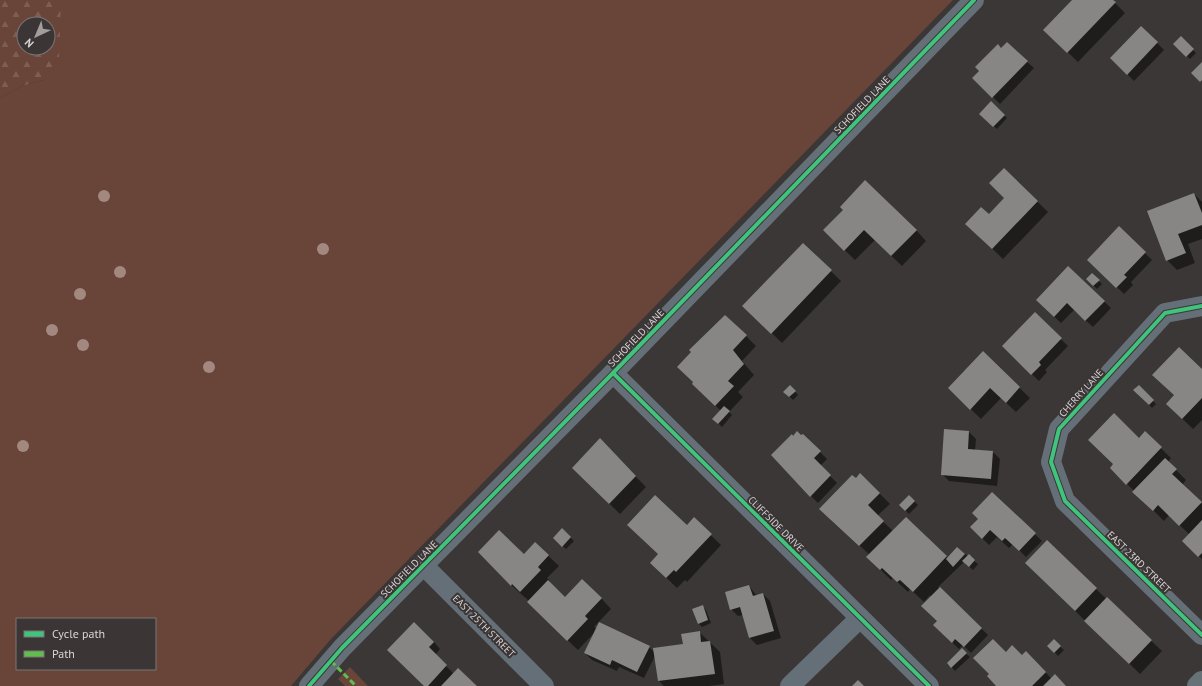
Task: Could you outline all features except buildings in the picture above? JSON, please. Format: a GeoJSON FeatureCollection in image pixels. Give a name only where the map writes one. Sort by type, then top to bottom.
{"type":"FeatureCollection","features":[{"type":"Feature","properties":{"kind":"main road"},"geometry":{"type":"LineString","coordinates":[[1198,686],[1202,682]]}},
{"type":"Feature","properties":{"kind":"street","name":"SCHOFIELD LANE"},"geometry":{"type":"LineString","coordinates":[[309,686],[342,648],[613,373],[974,0]]}},
{"type":"Feature","properties":{"kind":"street","name":"CHERRY LANE"},"geometry":{"type":"LineString","coordinates":[[1065,502],[1051,462],[1059,429],[1165,313],[1202,306]]}},
{"type":"Feature","properties":{"kind":"street","name":"CLIFFSIDE DRIVE"},"geometry":{"type":"LineString","coordinates":[[613,373],[928,686]]}},
{"type":"Feature","properties":{"kind":"street","name":"EAST 23RD STREET"},"geometry":{"type":"LineString","coordinates":[[1065,502],[1202,635]]}},
{"type":"Feature","properties":{"kind":"street","name":"EAST 25TH STREET"},"geometry":{"type":"LineString","coordinates":[[424,566],[544,686]]}},
{"type":"Feature","properties":{"kind":"street"},"geometry":{"type":"LineString","coordinates":[[790,686],[860,618]]}},
{"type":"Feature","properties":{"kind":"green space"},"geometry":{"type":"Polygon","coordinates":[[[0,0],[61,0],[59,60],[43,80],[22,86],[0,98],[0,0]]]}},
{"type":"Feature","properties":{"kind":"green space"},"geometry":{"type":"Polygon","coordinates":[[[61,0],[953,0],[331,639],[291,686],[0,686],[0,98],[22,86],[43,80],[50,56],[56,56],[56,34],[59,24],[61,0]]]}},
{"type":"Feature","properties":{"kind":"green space"},"geometry":{"type":"Polygon","coordinates":[[[350,667],[368,686],[345,686],[338,679],[350,667]]]}},
{"type":"Feature","properties":{"kind":"marked path"},"geometry":{"type":"LineString","coordinates":[[331,661],[356,686]]}},
{"type":"Feature","properties":{"kind":"cycle path"},"geometry":{"type":"LineString","coordinates":[[309,686],[342,648],[613,373],[974,0]]}},
{"type":"Feature","properties":{"kind":"cycle path"},"geometry":{"type":"LineString","coordinates":[[1202,306],[1165,313],[1059,429],[1051,462],[1065,501],[1202,635]]}},
{"type":"Feature","properties":{"kind":"cycle path"},"geometry":{"type":"LineString","coordinates":[[613,373],[929,686]]}}]}
